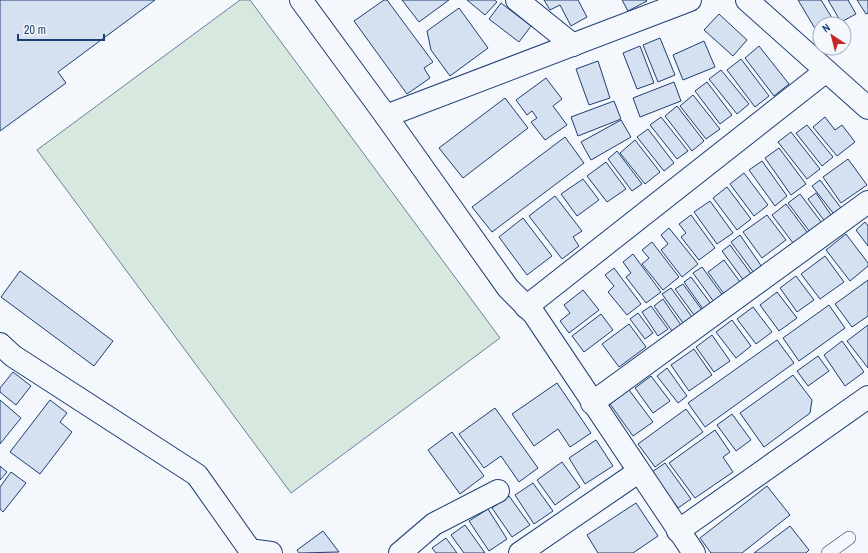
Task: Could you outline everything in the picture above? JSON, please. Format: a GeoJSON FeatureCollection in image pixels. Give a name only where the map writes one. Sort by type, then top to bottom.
{"type":"FeatureCollection","features":[{"type":"Feature","properties":{"kind":"street"},"geometry":{"type":"LineString","coordinates":[[301,0],[386,116],[508,288],[534,314],[638,472],[694,553]]}},
{"type":"Feature","properties":{"kind":"street"},"geometry":{"type":"LineString","coordinates":[[517,0],[573,45]]}},
{"type":"Feature","properties":{"kind":"street"},"geometry":{"type":"LineString","coordinates":[[386,116],[690,0]]}},
{"type":"Feature","properties":{"kind":"street"},"geometry":{"type":"LineString","coordinates":[[747,0],[868,108]]}},
{"type":"Feature","properties":{"kind":"street"},"geometry":{"type":"LineString","coordinates":[[526,307],[826,71]]}},
{"type":"Feature","properties":{"kind":"street"},"geometry":{"type":"LineString","coordinates":[[592,403],[868,202]]}},
{"type":"Feature","properties":{"kind":"street"},"geometry":{"type":"LineString","coordinates":[[0,344],[13,356],[197,475],[249,551],[271,553]]}},
{"type":"Feature","properties":{"kind":"street"},"geometry":{"type":"LineString","coordinates":[[678,531],[868,397]]}},
{"type":"Feature","properties":{"kind":"street"},"geometry":{"type":"LineString","coordinates":[[520,553],[638,472]]}},
{"type":"Feature","properties":{"kind":"street"},"geometry":{"type":"LineString","coordinates":[[400,553],[434,524],[498,491]]}},
{"type":"Feature","properties":{"kind":"lane"},"geometry":{"type":"LineString","coordinates":[[828,553],[849,538]]}},
{"type":"Feature","properties":{"kind":"shaded area"},"geometry":{"type":"Polygon","coordinates":[[[240,0],[250,0],[500,338],[291,493],[37,150],[240,0]]]}},
{"type":"Feature","properties":{"kind":"building"},"geometry":{"type":"Polygon","coordinates":[[[0,0],[155,0],[58,72],[66,83],[0,131],[0,0]]]}},
{"type":"Feature","properties":{"kind":"building"},"geometry":{"type":"Polygon","coordinates":[[[384,0],[387,0],[433,62],[424,68],[430,78],[407,94],[354,21],[384,0]]]}},
{"type":"Feature","properties":{"kind":"building"},"geometry":{"type":"Polygon","coordinates":[[[402,0],[449,0],[419,22],[402,0]]]}},
{"type":"Feature","properties":{"kind":"building"},"geometry":{"type":"Polygon","coordinates":[[[467,0],[494,0],[497,2],[485,15],[467,0]]]}},
{"type":"Feature","properties":{"kind":"building"},"geometry":{"type":"Polygon","coordinates":[[[544,0],[578,0],[587,17],[571,26],[560,5],[550,10],[544,0]]]}},
{"type":"Feature","properties":{"kind":"building"},"geometry":{"type":"Polygon","coordinates":[[[622,0],[646,0],[647,1],[628,11],[622,0]]]}},
{"type":"Feature","properties":{"kind":"building"},"geometry":{"type":"Polygon","coordinates":[[[798,0],[821,0],[831,16],[812,16],[812,24],[798,0]]]}},
{"type":"Feature","properties":{"kind":"building"},"geometry":{"type":"Polygon","coordinates":[[[828,0],[848,0],[856,14],[852,16],[837,16],[828,0]]]}},
{"type":"Feature","properties":{"kind":"building"},"geometry":{"type":"Polygon","coordinates":[[[857,0],[868,0],[868,13],[866,14],[857,0]]]}},
{"type":"Feature","properties":{"kind":"building"},"geometry":{"type":"Polygon","coordinates":[[[501,3],[531,26],[519,42],[489,19],[501,3]]]}},
{"type":"Feature","properties":{"kind":"building"},"geometry":{"type":"Polygon","coordinates":[[[459,8],[488,48],[450,76],[431,50],[427,31],[459,8]]]}},
{"type":"Feature","properties":{"kind":"building"},"geometry":{"type":"Polygon","coordinates":[[[719,14],[747,40],[733,56],[704,30],[719,14]]]}},
{"type":"Feature","properties":{"kind":"building"},"geometry":{"type":"Polygon","coordinates":[[[660,38],[675,75],[658,82],[643,45],[660,38]]]}},
{"type":"Feature","properties":{"kind":"building"},"geometry":{"type":"Polygon","coordinates":[[[704,41],[715,67],[683,80],[673,55],[704,41]]]}},
{"type":"Feature","properties":{"kind":"building"},"geometry":{"type":"Polygon","coordinates":[[[640,46],[654,83],[637,89],[623,53],[640,46]]]}},
{"type":"Feature","properties":{"kind":"building"},"geometry":{"type":"Polygon","coordinates":[[[759,46],[789,84],[774,96],[745,58],[759,46]]]}},
{"type":"Feature","properties":{"kind":"building"},"geometry":{"type":"Polygon","coordinates":[[[741,59],[769,96],[755,107],[727,70],[741,59]]]}},
{"type":"Feature","properties":{"kind":"building"},"geometry":{"type":"Polygon","coordinates":[[[598,61],[610,98],[589,105],[576,69],[598,61]]]}},
{"type":"Feature","properties":{"kind":"building"},"geometry":{"type":"Polygon","coordinates":[[[721,70],[749,104],[737,114],[709,79],[721,70]]]}},
{"type":"Feature","properties":{"kind":"building"},"geometry":{"type":"Polygon","coordinates":[[[546,78],[562,99],[553,106],[567,125],[545,140],[531,122],[537,118],[532,111],[527,115],[516,100],[546,78]]]}},
{"type":"Feature","properties":{"kind":"building"},"geometry":{"type":"Polygon","coordinates":[[[674,82],[681,101],[640,117],[633,98],[674,82]]]}},
{"type":"Feature","properties":{"kind":"building"},"geometry":{"type":"Polygon","coordinates":[[[707,82],[732,115],[720,124],[695,91],[707,82]]]}},
{"type":"Feature","properties":{"kind":"building"},"geometry":{"type":"Polygon","coordinates":[[[693,95],[720,129],[706,139],[680,106],[693,95]]]}},
{"type":"Feature","properties":{"kind":"building"},"geometry":{"type":"Polygon","coordinates":[[[505,98],[528,128],[463,178],[439,148],[505,98]]]}},
{"type":"Feature","properties":{"kind":"building"},"geometry":{"type":"Polygon","coordinates":[[[614,101],[621,119],[578,136],[571,117],[614,101]]]}},
{"type":"Feature","properties":{"kind":"building"},"geometry":{"type":"Polygon","coordinates":[[[677,106],[704,141],[692,151],[665,116],[677,106]]]}},
{"type":"Feature","properties":{"kind":"building"},"geometry":{"type":"Polygon","coordinates":[[[661,117],[688,151],[677,159],[650,125],[661,117]]]}},
{"type":"Feature","properties":{"kind":"building"},"geometry":{"type":"Polygon","coordinates":[[[825,117],[835,130],[842,125],[855,142],[837,156],[813,127],[825,117]]]}},
{"type":"Feature","properties":{"kind":"building"},"geometry":{"type":"Polygon","coordinates":[[[621,120],[631,137],[591,160],[581,142],[621,120]]]}},
{"type":"Feature","properties":{"kind":"building"},"geometry":{"type":"Polygon","coordinates":[[[807,125],[833,157],[822,166],[796,133],[807,125]]]}},
{"type":"Feature","properties":{"kind":"building"},"geometry":{"type":"Polygon","coordinates":[[[648,129],[674,163],[664,171],[637,137],[648,129]]]}},
{"type":"Feature","properties":{"kind":"building"},"geometry":{"type":"Polygon","coordinates":[[[791,132],[820,169],[807,179],[778,142],[791,132]]]}},
{"type":"Feature","properties":{"kind":"building"},"geometry":{"type":"Polygon","coordinates":[[[565,137],[584,163],[492,232],[472,207],[565,137]]]}},
{"type":"Feature","properties":{"kind":"building"},"geometry":{"type":"Polygon","coordinates":[[[635,140],[660,172],[645,184],[620,153],[635,140]]]}},
{"type":"Feature","properties":{"kind":"building"},"geometry":{"type":"Polygon","coordinates":[[[779,148],[806,184],[791,195],[765,158],[779,148]]]}},
{"type":"Feature","properties":{"kind":"building"},"geometry":{"type":"Polygon","coordinates":[[[617,151],[642,184],[632,191],[608,159],[617,151]]]}},
{"type":"Feature","properties":{"kind":"building"},"geometry":{"type":"Polygon","coordinates":[[[848,159],[867,185],[841,203],[823,177],[848,159]]]}},
{"type":"Feature","properties":{"kind":"building"},"geometry":{"type":"Polygon","coordinates":[[[762,161],[787,196],[775,206],[749,170],[762,161]]]}},
{"type":"Feature","properties":{"kind":"building"},"geometry":{"type":"Polygon","coordinates":[[[606,162],[626,189],[607,202],[587,176],[606,162]]]}},
{"type":"Feature","properties":{"kind":"building"},"geometry":{"type":"Polygon","coordinates":[[[744,173],[768,205],[754,216],[730,184],[744,173]]]}},
{"type":"Feature","properties":{"kind":"building"},"geometry":{"type":"Polygon","coordinates":[[[583,179],[599,200],[577,216],[561,194],[583,179]]]}},
{"type":"Feature","properties":{"kind":"building"},"geometry":{"type":"Polygon","coordinates":[[[820,180],[844,212],[837,218],[812,186],[820,180]]]}},
{"type":"Feature","properties":{"kind":"building"},"geometry":{"type":"Polygon","coordinates":[[[727,187],[751,219],[737,230],[713,198],[727,187]]]}},
{"type":"Feature","properties":{"kind":"building"},"geometry":{"type":"Polygon","coordinates":[[[816,193],[833,218],[826,223],[808,199],[816,193]]]}},
{"type":"Feature","properties":{"kind":"building"},"geometry":{"type":"Polygon","coordinates":[[[800,194],[825,227],[813,236],[788,203],[800,194]]]}},
{"type":"Feature","properties":{"kind":"building"},"geometry":{"type":"Polygon","coordinates":[[[555,196],[582,231],[573,237],[579,246],[562,259],[529,216],[555,196]]]}},
{"type":"Feature","properties":{"kind":"building"},"geometry":{"type":"Polygon","coordinates":[[[710,201],[733,233],[717,244],[694,212],[710,201]]]}},
{"type":"Feature","properties":{"kind":"building"},"geometry":{"type":"Polygon","coordinates":[[[786,204],[810,236],[796,247],[772,215],[786,204]]]}},
{"type":"Feature","properties":{"kind":"building"},"geometry":{"type":"Polygon","coordinates":[[[691,215],[715,248],[699,260],[681,237],[686,233],[679,224],[691,215]]]}},
{"type":"Feature","properties":{"kind":"building"},"geometry":{"type":"Polygon","coordinates":[[[767,215],[786,240],[762,258],[743,232],[767,215]]]}},
{"type":"Feature","properties":{"kind":"building"},"geometry":{"type":"Polygon","coordinates":[[[523,218],[552,256],[527,275],[499,237],[523,218]]]}},
{"type":"Feature","properties":{"kind":"building"},"geometry":{"type":"Polygon","coordinates":[[[865,222],[868,226],[868,246],[856,230],[865,222]]]}},
{"type":"Feature","properties":{"kind":"building"},"geometry":{"type":"Polygon","coordinates":[[[669,228],[698,264],[682,277],[661,250],[668,244],[661,235],[669,228]]]}},
{"type":"Feature","properties":{"kind":"building"},"geometry":{"type":"Polygon","coordinates":[[[846,234],[868,263],[868,266],[850,281],[826,250],[846,234]]]}},
{"type":"Feature","properties":{"kind":"building"},"geometry":{"type":"Polygon","coordinates":[[[740,235],[762,267],[754,273],[731,242],[740,235]]]}},
{"type":"Feature","properties":{"kind":"building"},"geometry":{"type":"Polygon","coordinates":[[[652,242],[679,277],[663,290],[642,264],[649,258],[642,250],[652,242]]]}},
{"type":"Feature","properties":{"kind":"building"},"geometry":{"type":"Polygon","coordinates":[[[730,245],[752,275],[744,281],[722,251],[730,245]]]}},
{"type":"Feature","properties":{"kind":"building"},"geometry":{"type":"Polygon","coordinates":[[[633,254],[661,292],[646,303],[626,277],[631,273],[623,262],[633,254]]]}},
{"type":"Feature","properties":{"kind":"building"},"geometry":{"type":"Polygon","coordinates":[[[825,256],[844,282],[820,299],[801,274],[825,256]]]}},
{"type":"Feature","properties":{"kind":"building"},"geometry":{"type":"Polygon","coordinates":[[[724,260],[740,282],[724,294],[708,272],[724,260]]]}},
{"type":"Feature","properties":{"kind":"building"},"geometry":{"type":"Polygon","coordinates":[[[702,267],[723,296],[714,302],[693,273],[702,267]]]}},
{"type":"Feature","properties":{"kind":"building"},"geometry":{"type":"Polygon","coordinates":[[[614,268],[641,304],[627,315],[608,292],[614,286],[605,275],[614,268]]]}},
{"type":"Feature","properties":{"kind":"building"},"geometry":{"type":"Polygon","coordinates":[[[20,271],[113,341],[94,366],[1,297],[20,271]]]}},
{"type":"Feature","properties":{"kind":"building"},"geometry":{"type":"Polygon","coordinates":[[[796,276],[814,300],[797,312],[780,288],[796,276]]]}},
{"type":"Feature","properties":{"kind":"building"},"geometry":{"type":"Polygon","coordinates":[[[691,277],[711,304],[703,309],[684,282],[691,277]]]}},
{"type":"Feature","properties":{"kind":"building"},"geometry":{"type":"Polygon","coordinates":[[[868,280],[868,316],[852,327],[835,304],[868,280]]]}},
{"type":"Feature","properties":{"kind":"building"},"geometry":{"type":"Polygon","coordinates":[[[683,284],[702,310],[694,315],[675,289],[683,284]]]}},
{"type":"Feature","properties":{"kind":"building"},"geometry":{"type":"Polygon","coordinates":[[[671,288],[692,317],[683,323],[662,294],[671,288]]]}},
{"type":"Feature","properties":{"kind":"building"},"geometry":{"type":"Polygon","coordinates":[[[583,290],[599,310],[569,333],[560,321],[570,313],[564,305],[583,290]]]}},
{"type":"Feature","properties":{"kind":"building"},"geometry":{"type":"Polygon","coordinates":[[[777,292],[797,318],[779,331],[760,305],[777,292]]]}},
{"type":"Feature","properties":{"kind":"building"},"geometry":{"type":"Polygon","coordinates":[[[663,299],[681,325],[672,331],[654,306],[663,299]]]}},
{"type":"Feature","properties":{"kind":"building"},"geometry":{"type":"Polygon","coordinates":[[[829,305],[845,328],[799,361],[783,338],[829,305]]]}},
{"type":"Feature","properties":{"kind":"building"},"geometry":{"type":"Polygon","coordinates":[[[651,306],[668,329],[658,336],[642,312],[651,306]]]}},
{"type":"Feature","properties":{"kind":"building"},"geometry":{"type":"Polygon","coordinates":[[[753,307],[772,332],[756,344],[737,319],[753,307]]]}},
{"type":"Feature","properties":{"kind":"building"},"geometry":{"type":"Polygon","coordinates":[[[638,313],[653,333],[645,339],[630,319],[638,313]]]}},
{"type":"Feature","properties":{"kind":"building"},"geometry":{"type":"Polygon","coordinates":[[[601,314],[613,330],[584,352],[572,336],[601,314]]]}},
{"type":"Feature","properties":{"kind":"building"},"geometry":{"type":"Polygon","coordinates":[[[732,320],[751,346],[736,358],[716,332],[732,320]]]}},
{"type":"Feature","properties":{"kind":"building"},"geometry":{"type":"Polygon","coordinates":[[[629,324],[646,347],[619,367],[602,344],[629,324]]]}},
{"type":"Feature","properties":{"kind":"building"},"geometry":{"type":"Polygon","coordinates":[[[868,325],[868,368],[847,341],[868,325]]]}},
{"type":"Feature","properties":{"kind":"building"},"geometry":{"type":"Polygon","coordinates":[[[712,335],[730,361],[714,372],[696,347],[712,335]]]}},
{"type":"Feature","properties":{"kind":"building"},"geometry":{"type":"Polygon","coordinates":[[[777,340],[794,363],[705,427],[688,403],[777,340]]]}},
{"type":"Feature","properties":{"kind":"building"},"geometry":{"type":"Polygon","coordinates":[[[842,341],[864,372],[845,386],[824,355],[842,341]]]}},
{"type":"Feature","properties":{"kind":"building"},"geometry":{"type":"Polygon","coordinates":[[[694,349],[712,375],[689,391],[671,365],[694,349]]]}},
{"type":"Feature","properties":{"kind":"building"},"geometry":{"type":"Polygon","coordinates":[[[818,356],[829,371],[808,386],[797,371],[818,356]]]}},
{"type":"Feature","properties":{"kind":"building"},"geometry":{"type":"Polygon","coordinates":[[[667,368],[687,396],[678,403],[657,376],[667,368]]]}},
{"type":"Feature","properties":{"kind":"building"},"geometry":{"type":"Polygon","coordinates":[[[13,372],[31,386],[16,405],[0,392],[0,388],[13,372]]]}},
{"type":"Feature","properties":{"kind":"building"},"geometry":{"type":"Polygon","coordinates":[[[793,375],[812,400],[810,413],[764,447],[740,413],[793,375]]]}},
{"type":"Feature","properties":{"kind":"building"},"geometry":{"type":"Polygon","coordinates":[[[651,376],[670,401],[653,413],[635,388],[651,376]]]}},
{"type":"Feature","properties":{"kind":"building"},"geometry":{"type":"Polygon","coordinates":[[[557,383],[591,433],[570,447],[558,429],[534,446],[512,414],[557,383]]]}},
{"type":"Feature","properties":{"kind":"building"},"geometry":{"type":"Polygon","coordinates":[[[629,390],[653,422],[633,436],[610,404],[629,390]]]}},
{"type":"Feature","properties":{"kind":"building"},"geometry":{"type":"Polygon","coordinates":[[[0,400],[21,418],[0,444],[0,400]]]}},
{"type":"Feature","properties":{"kind":"building"},"geometry":{"type":"Polygon","coordinates":[[[50,400],[67,413],[60,422],[72,432],[40,474],[10,452],[50,400]]]}},
{"type":"Feature","properties":{"kind":"building"},"geometry":{"type":"Polygon","coordinates":[[[495,408],[538,468],[519,482],[501,456],[484,468],[459,434],[495,408]]]}},
{"type":"Feature","properties":{"kind":"building"},"geometry":{"type":"Polygon","coordinates":[[[686,409],[703,432],[655,467],[638,444],[686,409]]]}},
{"type":"Feature","properties":{"kind":"building"},"geometry":{"type":"Polygon","coordinates":[[[732,414],[751,440],[736,451],[717,425],[732,414]]]}},
{"type":"Feature","properties":{"kind":"building"},"geometry":{"type":"Polygon","coordinates":[[[715,430],[730,452],[723,457],[733,472],[695,498],[669,463],[715,430]]]}},
{"type":"Feature","properties":{"kind":"building"},"geometry":{"type":"Polygon","coordinates":[[[452,432],[484,476],[460,494],[428,450],[452,432]]]}},
{"type":"Feature","properties":{"kind":"building"},"geometry":{"type":"Polygon","coordinates":[[[596,440],[613,466],[585,484],[569,458],[596,440]]]}},
{"type":"Feature","properties":{"kind":"building"},"geometry":{"type":"Polygon","coordinates":[[[562,462],[580,487],[555,505],[537,480],[562,462]]]}},
{"type":"Feature","properties":{"kind":"building"},"geometry":{"type":"Polygon","coordinates":[[[665,463],[691,499],[678,508],[652,472],[665,463]]]}},
{"type":"Feature","properties":{"kind":"building"},"geometry":{"type":"Polygon","coordinates":[[[0,466],[7,472],[0,480],[0,466]]]}},
{"type":"Feature","properties":{"kind":"building"},"geometry":{"type":"Polygon","coordinates":[[[11,472],[26,483],[3,512],[0,509],[0,487],[11,472]]]}},
{"type":"Feature","properties":{"kind":"building"},"geometry":{"type":"Polygon","coordinates":[[[533,483],[553,511],[534,524],[515,495],[533,483]]]}},
{"type":"Feature","properties":{"kind":"building"},"geometry":{"type":"Polygon","coordinates":[[[767,486],[790,515],[742,553],[711,553],[700,538],[767,486]]]}},
{"type":"Feature","properties":{"kind":"building"},"geometry":{"type":"Polygon","coordinates":[[[509,496],[530,525],[512,537],[492,508],[509,496]]]}},
{"type":"Feature","properties":{"kind":"building"},"geometry":{"type":"Polygon","coordinates":[[[636,503],[658,536],[633,553],[598,553],[587,535],[636,503]]]}},
{"type":"Feature","properties":{"kind":"building"},"geometry":{"type":"Polygon","coordinates":[[[488,509],[507,539],[489,551],[469,521],[488,509]]]}},
{"type":"Feature","properties":{"kind":"building"},"geometry":{"type":"Polygon","coordinates":[[[465,525],[485,553],[464,553],[451,535],[465,525]]]}},
{"type":"Feature","properties":{"kind":"building"},"geometry":{"type":"Polygon","coordinates":[[[790,526],[809,550],[806,553],[754,553],[790,526]]]}},
{"type":"Feature","properties":{"kind":"building"},"geometry":{"type":"Polygon","coordinates":[[[323,531],[339,552],[299,553],[297,550],[323,531]]]}},
{"type":"Feature","properties":{"kind":"building"},"geometry":{"type":"Polygon","coordinates":[[[446,538],[457,553],[436,553],[432,548],[446,538]]]}}]}
